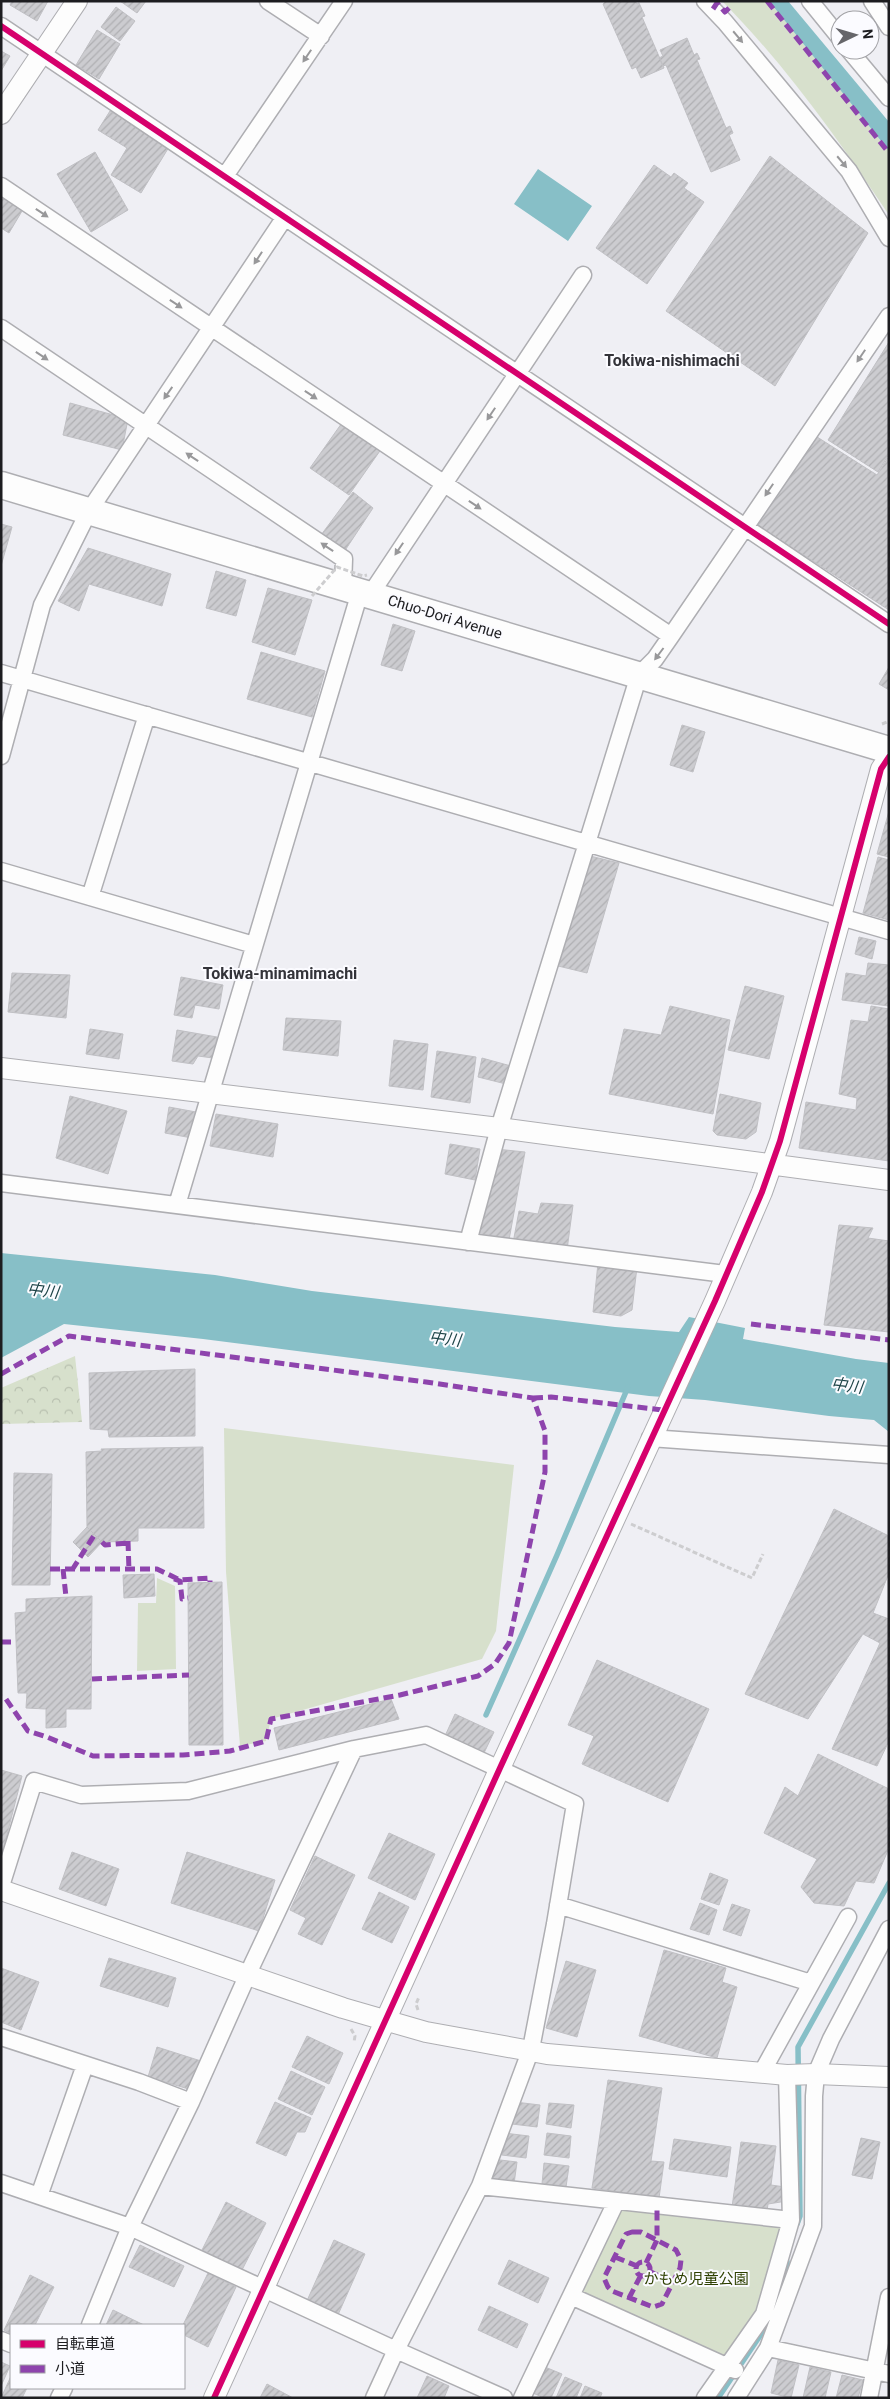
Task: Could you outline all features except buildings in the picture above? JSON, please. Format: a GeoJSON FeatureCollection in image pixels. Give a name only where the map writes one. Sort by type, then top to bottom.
{"type":"FeatureCollection","features":[{"type":"Feature","properties":{"kind":"highway","name":"Chuo-Dori Avenue"},"geometry":{"type":"LineString","coordinates":[[1,485],[360,587],[639,675],[889,750]]}},
{"type":"Feature","properties":{"kind":"street"},"geometry":{"type":"LineString","coordinates":[[1,114],[77,1]]}},
{"type":"Feature","properties":{"kind":"street"},"geometry":{"type":"LineString","coordinates":[[268,1],[320,36]]}},
{"type":"Feature","properties":{"kind":"street"},"geometry":{"type":"LineString","coordinates":[[225,176],[344,1]]}},
{"type":"Feature","properties":{"kind":"street"},"geometry":{"type":"LineString","coordinates":[[705,1],[725,22],[849,171],[889,238]]}},
{"type":"Feature","properties":{"kind":"street"},"geometry":{"type":"LineString","coordinates":[[810,1],[830,26]]}},
{"type":"Feature","properties":{"kind":"street"},"geometry":{"type":"LineString","coordinates":[[872,1],[889,27]]}},
{"type":"Feature","properties":{"kind":"street"},"geometry":{"type":"LineString","coordinates":[[1,26],[889,624]]}},
{"type":"Feature","properties":{"kind":"street"},"geometry":{"type":"LineString","coordinates":[[857,60],[889,98]]}},
{"type":"Feature","properties":{"kind":"street"},"geometry":{"type":"LineString","coordinates":[[1,186],[671,636]]}},
{"type":"Feature","properties":{"kind":"street"},"geometry":{"type":"LineString","coordinates":[[1,756],[42,605],[89,511],[285,217]]}},
{"type":"Feature","properties":{"kind":"street"},"geometry":{"type":"LineString","coordinates":[[177,1205],[310,763],[360,587],[444,484],[583,275]]}},
{"type":"Feature","properties":{"kind":"street"},"geometry":{"type":"LineString","coordinates":[[468,1242],[500,1128],[639,675],[655,659],[889,316]]}},
{"type":"Feature","properties":{"kind":"street"},"geometry":{"type":"LineString","coordinates":[[1,328],[344,559],[360,587]]}},
{"type":"Feature","properties":{"kind":"street"},"geometry":{"type":"LineString","coordinates":[[1,673],[889,931]]}},
{"type":"Feature","properties":{"kind":"street"},"geometry":{"type":"LineString","coordinates":[[90,897],[147,715]]}},
{"type":"Feature","properties":{"kind":"street"},"geometry":{"type":"LineString","coordinates":[[214,2398],[650,1438],[715,1301],[772,1165],[881,769],[889,758]]}},
{"type":"Feature","properties":{"kind":"street"},"geometry":{"type":"LineString","coordinates":[[1,871],[254,945]]}},
{"type":"Feature","properties":{"kind":"street"},"geometry":{"type":"LineString","coordinates":[[1,1068],[500,1128],[889,1180]]}},
{"type":"Feature","properties":{"kind":"street"},"geometry":{"type":"LineString","coordinates":[[1,1183],[725,1274]]}},
{"type":"Feature","properties":{"kind":"street"},"geometry":{"type":"LineString","coordinates":[[650,1438],[889,1455]]}},
{"type":"Feature","properties":{"kind":"street"},"geometry":{"type":"LineString","coordinates":[[1,1886],[34,1781],[81,1795],[188,1791],[354,1749],[426,1735],[575,1804],[531,2049],[480,2186],[396,2350],[374,2398]]}},
{"type":"Feature","properties":{"kind":"street"},"geometry":{"type":"LineString","coordinates":[[90,2324],[130,2227],[191,2102],[354,1749]]}},
{"type":"Feature","properties":{"kind":"street"},"geometry":{"type":"LineString","coordinates":[[1,1890],[248,1976],[384,2021],[426,2032],[531,2049],[547,2054],[762,2072],[889,2078]]}},
{"type":"Feature","properties":{"kind":"street"},"geometry":{"type":"LineString","coordinates":[[558,1904],[811,1983]]}},
{"type":"Feature","properties":{"kind":"street"},"geometry":{"type":"LineString","coordinates":[[762,2072],[848,1917]]}},
{"type":"Feature","properties":{"kind":"street"},"geometry":{"type":"LineString","coordinates":[[736,2398],[737,2371],[764,2314],[792,2220],[801,2074],[831,2039],[889,1929]]}},
{"type":"Feature","properties":{"kind":"street"},"geometry":{"type":"LineString","coordinates":[[1,2037],[191,2102]]}},
{"type":"Feature","properties":{"kind":"street"},"geometry":{"type":"LineString","coordinates":[[39,2196],[86,2065]]}},
{"type":"Feature","properties":{"kind":"street"},"geometry":{"type":"LineString","coordinates":[[705,2398],[768,2348],[814,2226],[814,2096],[801,2074]]}},
{"type":"Feature","properties":{"kind":"street"},"geometry":{"type":"LineString","coordinates":[[1,2183],[130,2227],[504,2398]]}},
{"type":"Feature","properties":{"kind":"street"},"geometry":{"type":"LineString","coordinates":[[480,2186],[792,2220]]}},
{"type":"Feature","properties":{"kind":"street"},"geometry":{"type":"LineString","coordinates":[[522,2398],[616,2202]]}},
{"type":"Feature","properties":{"kind":"street"},"geometry":{"type":"LineString","coordinates":[[570,2296],[737,2371]]}},
{"type":"Feature","properties":{"kind":"street"},"geometry":{"type":"LineString","coordinates":[[869,2398],[881,2372],[889,2297]]}},
{"type":"Feature","properties":{"kind":"street"},"geometry":{"type":"LineString","coordinates":[[768,2348],[881,2372]]}},
{"type":"Feature","properties":{"kind":"path"},"geometry":{"type":"LineString","coordinates":[[312,596],[337,567],[363,576],[360,587]]}},
{"type":"Feature","properties":{"kind":"path"},"geometry":{"type":"LineString","coordinates":[[882,724],[889,721]]}},
{"type":"Feature","properties":{"kind":"path"},"geometry":{"type":"LineString","coordinates":[[628,1523],[752,1578],[762,1554]]}},
{"type":"Feature","properties":{"kind":"green space"},"geometry":{"type":"Polygon","coordinates":[[[722,1],[769,1],[889,151],[889,215],[851,159],[789,77],[722,1]]]}},
{"type":"Feature","properties":{"kind":"green space"},"geometry":{"type":"Polygon","coordinates":[[[75,1356],[82,1422],[1,1424],[1,1388],[75,1356]]]}},
{"type":"Feature","properties":{"kind":"green space"},"geometry":{"type":"Polygon","coordinates":[[[224,1428],[514,1465],[496,1631],[482,1659],[271,1719],[266,1741],[240,1746],[226,1572],[224,1428]]]}},
{"type":"Feature","properties":{"kind":"green space"},"geometry":{"type":"Polygon","coordinates":[[[157,1578],[175,1586],[176,1669],[137,1671],[138,1603],[156,1603],[157,1578]]]}},
{"type":"Feature","properties":{"kind":"green space","name":"かもめ児童公園"},"geometry":{"type":"Polygon","coordinates":[[[619,2205],[786,2223],[760,2310],[724,2361],[571,2296],[619,2205]]]}},
{"type":"Feature","properties":{"kind":"water"},"geometry":{"type":"Polygon","coordinates":[[[769,1],[788,1],[830,51],[830,60],[837,60],[889,122],[889,151],[769,1]]]}},
{"type":"Feature","properties":{"kind":"water"},"geometry":{"type":"Polygon","coordinates":[[[538,169],[592,206],[568,241],[514,204],[538,169]]]}},
{"type":"Feature","properties":{"kind":"water","name":"中川"},"geometry":{"type":"Polygon","coordinates":[[[1,1253],[215,1275],[312,1291],[615,1327],[679,1332],[689,1317],[745,1328],[743,1339],[889,1363],[889,1432],[874,1420],[705,1400],[649,1396],[203,1339],[64,1324],[1,1358],[1,1253]]]}},
{"type":"Feature","properties":{"kind":"waterway"},"geometry":{"type":"LineString","coordinates":[[486,1715],[557,1555],[628,1387]]}},
{"type":"Feature","properties":{"kind":"waterway"},"geometry":{"type":"LineString","coordinates":[[797,2224],[800,2216],[798,2047],[889,1883]]}},
{"type":"Feature","properties":{"kind":"waterway"},"geometry":{"type":"LineString","coordinates":[[776,2304],[787,2262]]}},
{"type":"Feature","properties":{"kind":"waterway"},"geometry":{"type":"LineString","coordinates":[[718,2398],[772,2318]]}},
{"type":"Feature","properties":{"kind":"marked path"},"geometry":{"type":"LineString","coordinates":[[767,1],[889,153]]}},
{"type":"Feature","properties":{"kind":"marked path"},"geometry":{"type":"LineString","coordinates":[[713,9],[717,3],[725,12],[732,5]]}},
{"type":"Feature","properties":{"kind":"marked path"},"geometry":{"type":"LineString","coordinates":[[751,1324],[889,1340]]}},
{"type":"Feature","properties":{"kind":"marked path"},"geometry":{"type":"LineString","coordinates":[[1,1374],[69,1336],[426,1382],[533,1398],[545,1431],[545,1472],[509,1643],[495,1664],[478,1676],[400,1695],[271,1719],[266,1741],[230,1751],[183,1755],[93,1756],[28,1731],[6,1699],[1,1697]]}},
{"type":"Feature","properties":{"kind":"marked path"},"geometry":{"type":"LineString","coordinates":[[533,1398],[551,1397],[663,1410]]}},
{"type":"Feature","properties":{"kind":"marked path"},"geometry":{"type":"LineString","coordinates":[[72,1570],[95,1534]]}},
{"type":"Feature","properties":{"kind":"marked path"},"geometry":{"type":"LineString","coordinates":[[128,1541],[129,1571]]}},
{"type":"Feature","properties":{"kind":"marked path"},"geometry":{"type":"LineString","coordinates":[[102,1542],[105,1545],[128,1543]]}},
{"type":"Feature","properties":{"kind":"marked path"},"geometry":{"type":"LineString","coordinates":[[50,1569],[157,1569],[180,1580],[210,1578],[210,1582]]}},
{"type":"Feature","properties":{"kind":"marked path"},"geometry":{"type":"LineString","coordinates":[[63,1569],[66,1597]]}},
{"type":"Feature","properties":{"kind":"marked path"},"geometry":{"type":"LineString","coordinates":[[174,1579],[180,1581],[182,1599],[188,1598]]}},
{"type":"Feature","properties":{"kind":"marked path"},"geometry":{"type":"LineString","coordinates":[[1,1642],[16,1642]]}},
{"type":"Feature","properties":{"kind":"marked path"},"geometry":{"type":"LineString","coordinates":[[92,1679],[189,1675]]}},
{"type":"Feature","properties":{"kind":"marked path"},"geometry":{"type":"LineString","coordinates":[[646,2263],[657,2240],[657,2206]]}},
{"type":"Feature","properties":{"kind":"marked path"},"geometry":{"type":"LineString","coordinates":[[632,2232],[641,2232],[676,2250],[681,2260],[680,2268],[662,2304],[653,2307],[612,2291],[604,2278],[626,2234],[632,2232]]}},
{"type":"Feature","properties":{"kind":"marked path"},"geometry":{"type":"LineString","coordinates":[[615,2257],[637,2266]]}},
{"type":"Feature","properties":{"kind":"marked path"},"geometry":{"type":"LineString","coordinates":[[643,2262],[648,2264],[650,2269],[648,2274],[643,2276],[638,2274],[636,2269],[638,2264],[643,2262]]}},
{"type":"Feature","properties":{"kind":"marked path"},"geometry":{"type":"LineString","coordinates":[[649,2271],[673,2283]]}},
{"type":"Feature","properties":{"kind":"marked path"},"geometry":{"type":"LineString","coordinates":[[629,2298],[641,2275]]}},
{"type":"Feature","properties":{"kind":"cycle path"},"geometry":{"type":"LineString","coordinates":[[1,26],[889,624]]}},
{"type":"Feature","properties":{"kind":"cycle path"},"geometry":{"type":"LineString","coordinates":[[214,2398],[500,1768],[715,1301],[762,1192],[780,1141],[881,769],[889,757]]}},
{"type":"Feature","properties":{"kind":"district","name":"Tokiwa-nishimachi"},"geometry":{"type":"Point","coordinates":[672,360]}},
{"type":"Feature","properties":{"kind":"district","name":"Tokiwa-minamimachi"},"geometry":{"type":"Point","coordinates":[280,973]}}]}
